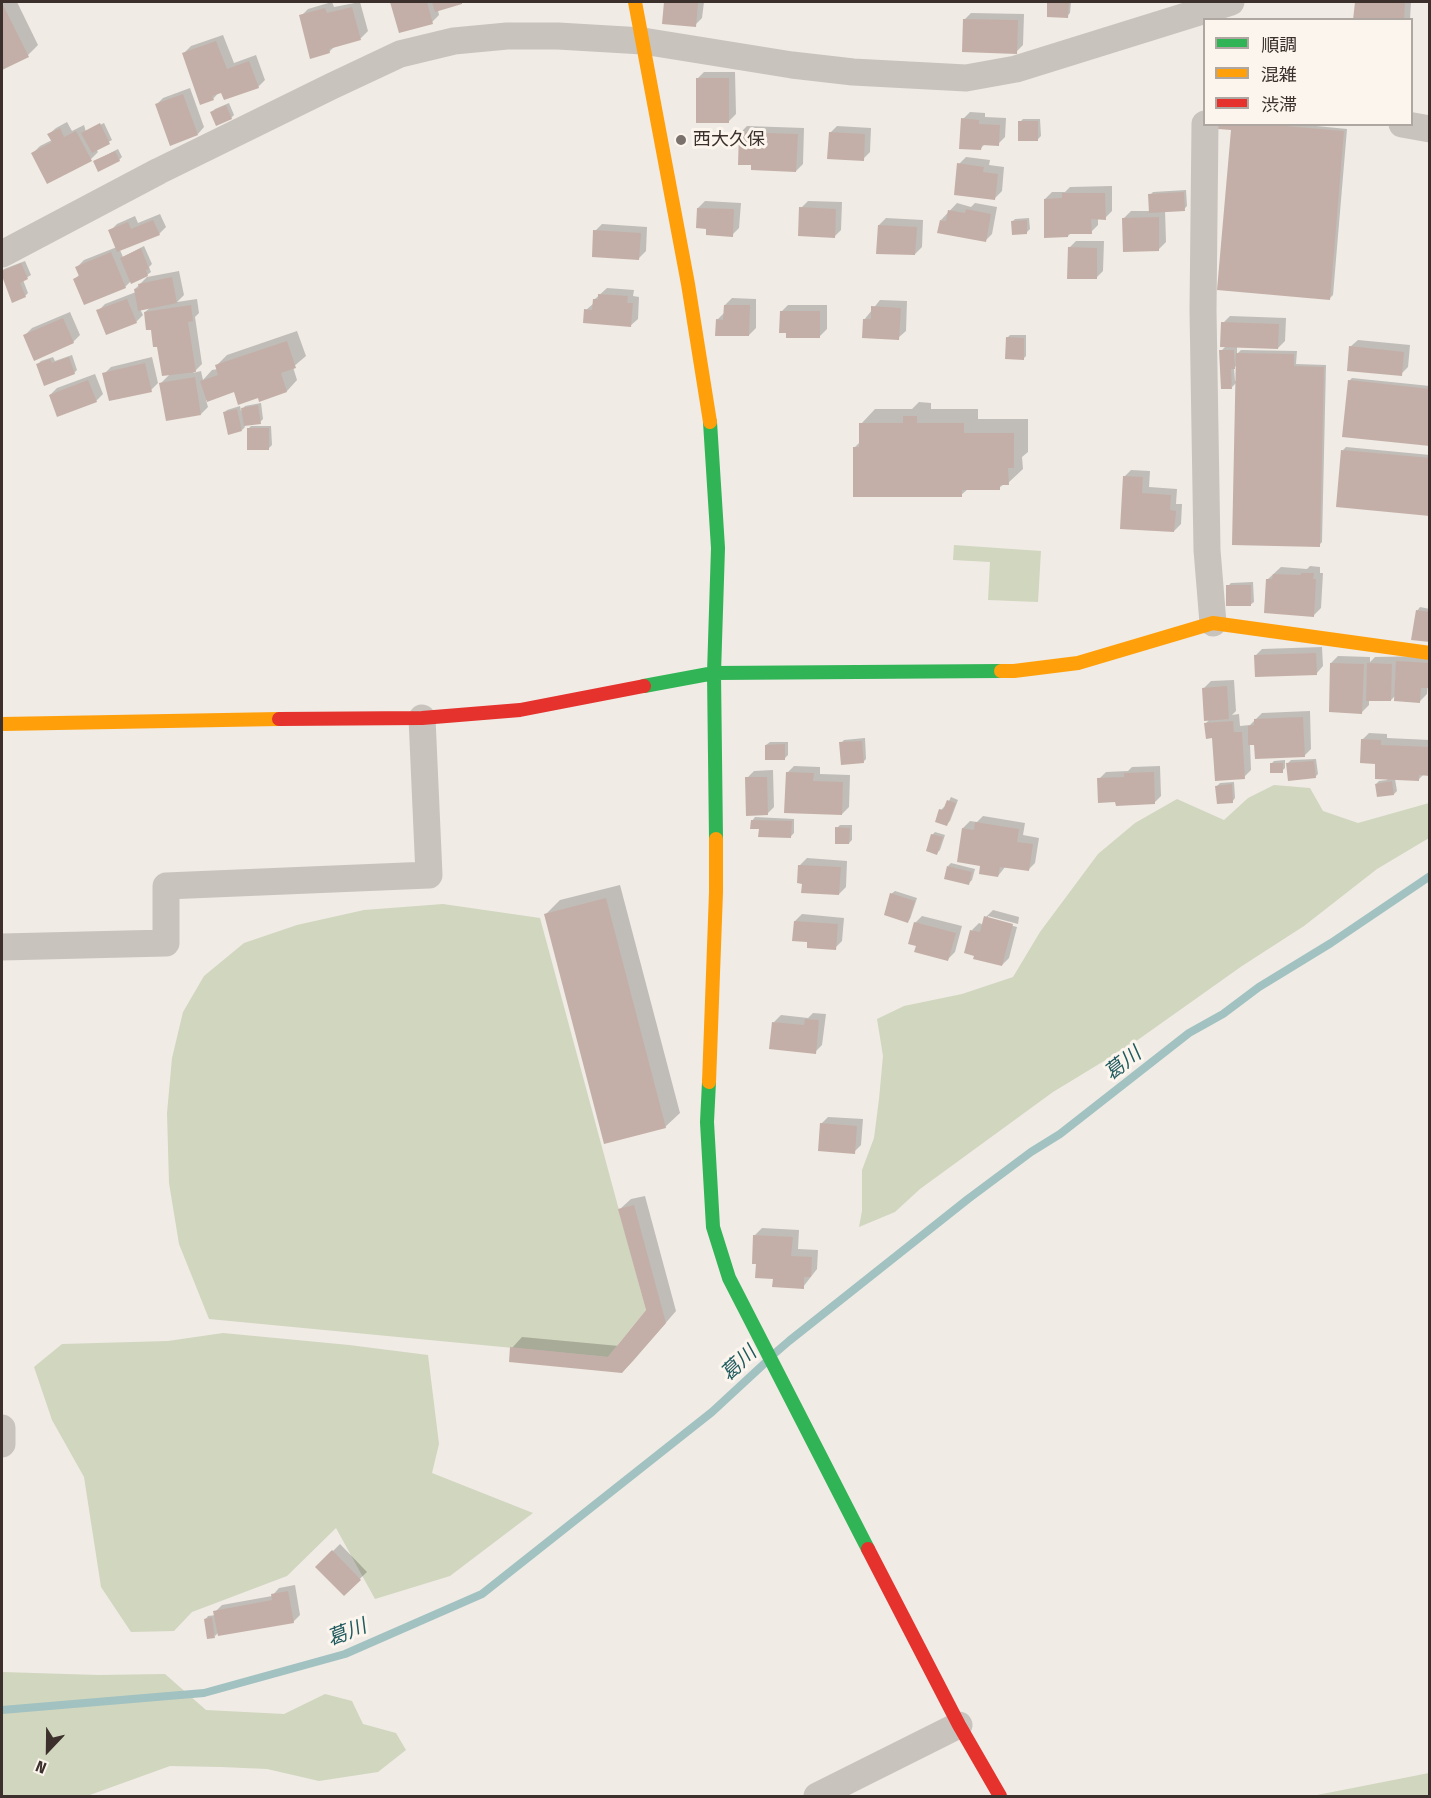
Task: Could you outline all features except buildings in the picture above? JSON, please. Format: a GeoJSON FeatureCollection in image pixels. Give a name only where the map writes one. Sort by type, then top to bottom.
{"type":"FeatureCollection","features":[{"type":"Feature","properties":{"kind":"street"},"geometry":{"type":"LineString","coordinates":[[635,2],[688,284],[710,424],[718,548],[714,673],[716,892],[707,1122],[713,1227],[729,1278],[755,1331],[959,1725],[1000,1797]]}},
{"type":"Feature","properties":{"kind":"street"},"geometry":{"type":"LineString","coordinates":[[2,254],[159,171],[400,54],[454,41],[507,36],[558,36],[643,41],[853,72],[966,78],[1016,69],[1216,10]]}},
{"type":"Feature","properties":{"kind":"street"},"geometry":{"type":"LineString","coordinates":[[1205,126],[1204,346],[1207,550],[1213,623]]}},
{"type":"Feature","properties":{"kind":"street"},"geometry":{"type":"LineString","coordinates":[[1413,126],[1430,129]]}},
{"type":"Feature","properties":{"kind":"street"},"geometry":{"type":"LineString","coordinates":[[2,724],[196,719],[422,718],[520,710],[714,673],[1014,671],[1078,663],[1213,623],[1430,653]]}},
{"type":"Feature","properties":{"kind":"street"},"geometry":{"type":"LineString","coordinates":[[2,947],[166,943],[166,886],[429,874],[422,718]]}},
{"type":"Feature","properties":{"kind":"street"},"geometry":{"type":"LineString","coordinates":[[2,1428],[2,1444]]}},
{"type":"Feature","properties":{"kind":"street"},"geometry":{"type":"LineString","coordinates":[[817,1797],[959,1725]]}},
{"type":"Feature","properties":{"kind":"green space"},"geometry":{"type":"Polygon","coordinates":[[[954,545],[1041,551],[1038,602],[988,600],[990,562],[953,560],[954,545]]]}},
{"type":"Feature","properties":{"kind":"green space"},"geometry":{"type":"Polygon","coordinates":[[[1274,785],[1310,788],[1323,811],[1358,823],[1429,803],[1429,838],[1377,869],[1304,926],[1242,966],[1132,1044],[1053,1092],[920,1189],[895,1212],[859,1227],[862,1211],[862,1170],[874,1138],[883,1056],[877,1019],[904,1006],[962,994],[1013,977],[1040,932],[1098,854],[1135,823],[1177,799],[1224,820],[1248,798],[1274,785]]]}},
{"type":"Feature","properties":{"kind":"green space"},"geometry":{"type":"Polygon","coordinates":[[[443,904],[540,918],[646,1310],[608,1357],[209,1319],[179,1244],[169,1183],[167,1113],[172,1058],[183,1012],[204,976],[244,943],[297,925],[364,910],[443,904]]]}},
{"type":"Feature","properties":{"kind":"green space"},"geometry":{"type":"Polygon","coordinates":[[[223,1333],[428,1355],[439,1444],[432,1473],[533,1513],[450,1576],[375,1599],[336,1528],[287,1576],[192,1612],[174,1631],[131,1632],[101,1587],[84,1477],[52,1420],[34,1367],[62,1344],[168,1341],[223,1333]]]}},
{"type":"Feature","properties":{"kind":"green space"},"geometry":{"type":"Polygon","coordinates":[[[2,1672],[98,1675],[165,1674],[206,1710],[284,1714],[325,1694],[352,1701],[363,1724],[396,1733],[406,1750],[378,1772],[319,1781],[267,1769],[170,1766],[87,1796],[2,1796],[2,1672]]]}},
{"type":"Feature","properties":{"kind":"green space"},"geometry":{"type":"Polygon","coordinates":[[[1429,1773],[1429,1796],[1312,1796],[1429,1773]]]}},
{"type":"Feature","properties":{"kind":"waterway","name":"葛川"},"geometry":{"type":"LineString","coordinates":[[774,1354],[968,1199],[1031,1152],[1060,1134],[1189,1033],[1223,1014],[1259,987],[1331,943],[1430,876]]}},
{"type":"Feature","properties":{"kind":"waterway","name":"葛川"},"geometry":{"type":"LineString","coordinates":[[2,1710],[204,1693],[345,1654],[482,1594],[712,1412],[765,1363]]}},
{"type":"Feature","properties":{"kind":"traffic: fast"},"geometry":{"type":"LineString","coordinates":[[710,422],[718,548],[714,673],[716,839]]}},
{"type":"Feature","properties":{"kind":"traffic: fast"},"geometry":{"type":"LineString","coordinates":[[644,686],[714,673],[1001,671]]}},
{"type":"Feature","properties":{"kind":"traffic: fast"},"geometry":{"type":"LineString","coordinates":[[709,1082],[707,1122],[713,1227],[729,1278],[868,1549]]}},
{"type":"Feature","properties":{"kind":"traffic: slow"},"geometry":{"type":"LineString","coordinates":[[635,2],[688,284],[710,422]]}},
{"type":"Feature","properties":{"kind":"traffic: slow"},"geometry":{"type":"LineString","coordinates":[[1001,671],[1078,663],[1213,623],[1430,653]]}},
{"type":"Feature","properties":{"kind":"traffic: slow"},"geometry":{"type":"LineString","coordinates":[[2,724],[279,719]]}},
{"type":"Feature","properties":{"kind":"traffic: slow"},"geometry":{"type":"LineString","coordinates":[[709,1082],[716,839]]}},
{"type":"Feature","properties":{"kind":"traffic: jam"},"geometry":{"type":"LineString","coordinates":[[279,719],[422,718],[520,710],[644,686]]}},
{"type":"Feature","properties":{"kind":"traffic: jam"},"geometry":{"type":"LineString","coordinates":[[868,1549],[959,1725],[1000,1796]]}},
{"type":"Feature","properties":{"kind":"place","name":"西大久保"},"geometry":{"type":"Point","coordinates":[681,140]}}]}
